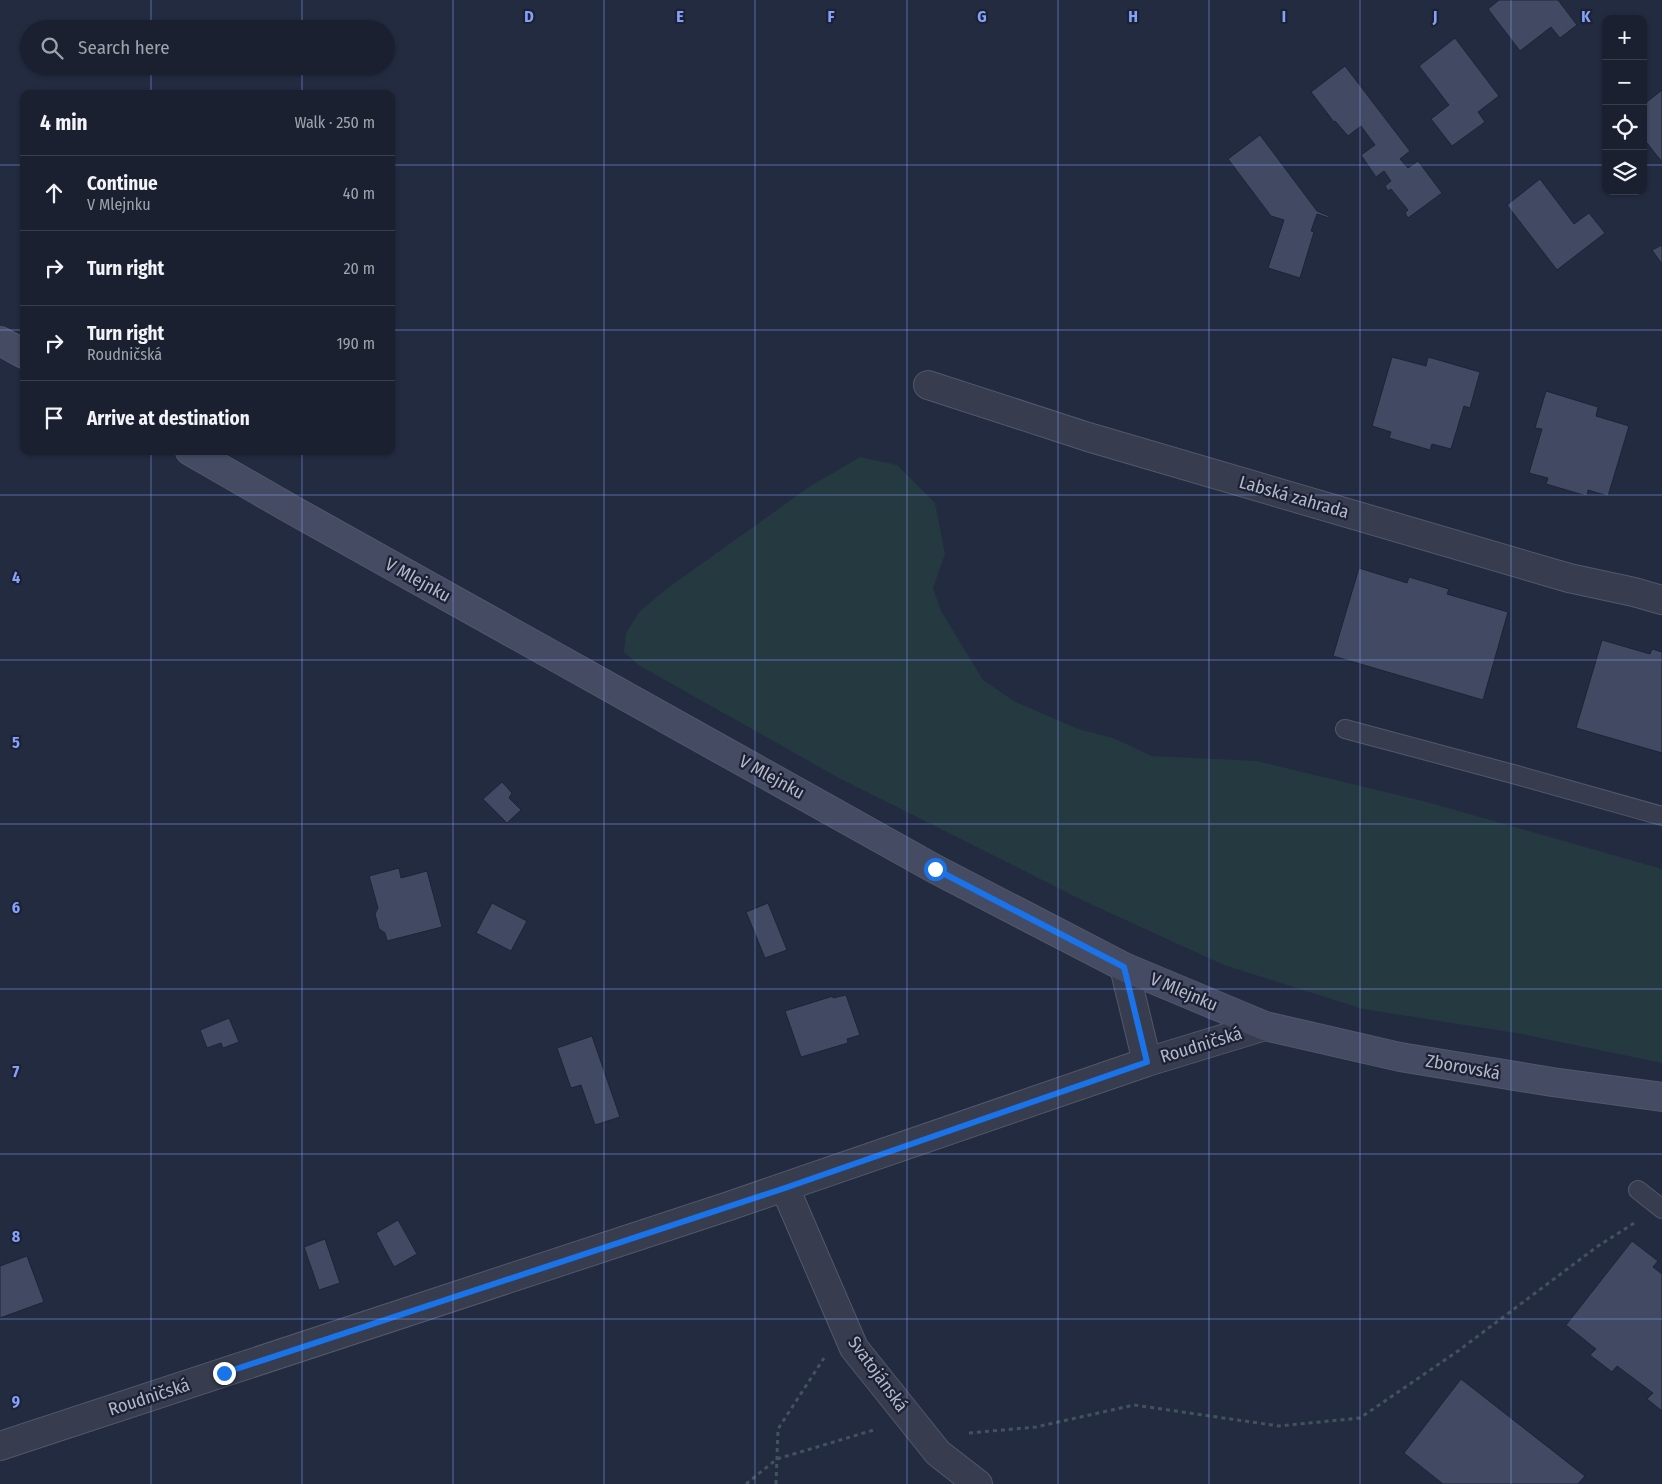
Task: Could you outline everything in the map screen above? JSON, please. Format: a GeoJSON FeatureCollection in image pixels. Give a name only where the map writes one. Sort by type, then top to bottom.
{"type":"FeatureCollection","features":[{"type":"Feature","properties":{"kind":"street"},"geometry":{"type":"LineString","coordinates":[[0,341],[20,352]]}},
{"type":"Feature","properties":{"kind":"street","name":"Labská zahrada"},"geometry":{"type":"LineString","coordinates":[[928,385],[1088,437],[1560,575],[1662,600]]}},
{"type":"Feature","properties":{"kind":"street","name":"V Mlejnku"},"geometry":{"type":"LineString","coordinates":[[197,455],[288,508],[935,869],[1124,967],[1265,1026]]}},
{"type":"Feature","properties":{"kind":"street"},"geometry":{"type":"LineString","coordinates":[[1124,967],[1147,1062]]}},
{"type":"Feature","properties":{"kind":"street","name":"Roudničská"},"geometry":{"type":"LineString","coordinates":[[0,1446],[785,1188],[1147,1062],[1265,1026]]}},
{"type":"Feature","properties":{"kind":"street","name":"Zborovská"},"geometry":{"type":"LineString","coordinates":[[1265,1026],[1400,1057],[1552,1082],[1662,1096]]}},
{"type":"Feature","properties":{"kind":"street","name":"Svatojánská"},"geometry":{"type":"LineString","coordinates":[[785,1188],[854,1348],[938,1453],[978,1484]]}},
{"type":"Feature","properties":{"kind":"lane"},"geometry":{"type":"LineString","coordinates":[[1345,729],[1662,816]]}},
{"type":"Feature","properties":{"kind":"lane"},"geometry":{"type":"LineString","coordinates":[[1638,1190],[1661,1208]]}},
{"type":"Feature","properties":{"kind":"path"},"geometry":{"type":"LineString","coordinates":[[969,1433],[1036,1427],[1134,1405],[1279,1426],[1360,1418],[1458,1350],[1598,1246],[1661,1208]]}},
{"type":"Feature","properties":{"kind":"path"},"geometry":{"type":"LineString","coordinates":[[776,1484],[778,1429],[826,1356]]}},
{"type":"Feature","properties":{"kind":"path"},"geometry":{"type":"LineString","coordinates":[[746,1484],[777,1459],[880,1428]]}},
{"type":"Feature","properties":{"kind":"shaded area"},"geometry":{"type":"Polygon","coordinates":[[[860,457],[897,465],[935,503],[945,554],[933,588],[941,611],[983,680],[1014,701],[1078,729],[1113,738],[1152,756],[1257,761],[1427,802],[1662,869],[1662,1063],[1522,1034],[1363,1009],[1224,965],[1084,901],[839,778],[640,666],[624,652],[626,633],[640,611],[669,587],[809,487],[860,457]]]}},
{"type":"Feature","properties":{"kind":"building"},"geometry":{"type":"Polygon","coordinates":[[[1499,0],[1558,0],[1577,25],[1560,38],[1551,27],[1520,51],[1488,9],[1499,0]]]}},
{"type":"Feature","properties":{"kind":"building"},"geometry":{"type":"Polygon","coordinates":[[[1455,38],[1499,96],[1478,112],[1485,122],[1452,146],[1431,119],[1449,105],[1419,66],[1455,38]]]}},
{"type":"Feature","properties":{"kind":"building"},"geometry":{"type":"Polygon","coordinates":[[[1345,66],[1410,151],[1400,159],[1408,168],[1418,161],[1442,193],[1408,218],[1405,213],[1408,210],[1391,189],[1388,191],[1385,186],[1391,181],[1384,171],[1376,177],[1361,155],[1375,145],[1361,126],[1348,136],[1334,122],[1311,92],[1345,66]]]}},
{"type":"Feature","properties":{"kind":"building"},"geometry":{"type":"Polygon","coordinates":[[[1662,90],[1662,162],[1647,143],[1647,102],[1662,90]]]}},
{"type":"Feature","properties":{"kind":"building"},"geometry":{"type":"Polygon","coordinates":[[[1260,135],[1317,211],[1329,216],[1329,218],[1317,214],[1311,231],[1314,232],[1300,278],[1268,268],[1284,220],[1271,216],[1228,159],[1260,135]]]}},
{"type":"Feature","properties":{"kind":"building"},"geometry":{"type":"Polygon","coordinates":[[[1540,179],[1574,224],[1589,213],[1605,233],[1557,270],[1507,205],[1540,179]]]}},
{"type":"Feature","properties":{"kind":"building"},"geometry":{"type":"Polygon","coordinates":[[[1662,245],[1662,264],[1652,250],[1662,245]]]}},
{"type":"Feature","properties":{"kind":"building"},"geometry":{"type":"Polygon","coordinates":[[[1392,357],[1426,366],[1428,357],[1480,372],[1470,408],[1464,406],[1451,449],[1432,444],[1430,450],[1389,438],[1391,432],[1372,426],[1392,357]]]}},
{"type":"Feature","properties":{"kind":"building"},"geometry":{"type":"Polygon","coordinates":[[[1546,391],[1598,407],[1596,416],[1629,426],[1608,496],[1588,490],[1587,496],[1546,484],[1548,478],[1529,473],[1542,429],[1535,428],[1546,391]]]}},
{"type":"Feature","properties":{"kind":"building"},"geometry":{"type":"Polygon","coordinates":[[[1359,568],[1407,583],[1409,577],[1449,589],[1447,594],[1508,612],[1483,700],[1333,656],[1359,568]]]}},
{"type":"Feature","properties":{"kind":"building"},"geometry":{"type":"Polygon","coordinates":[[[1602,640],[1650,654],[1652,649],[1662,652],[1662,753],[1576,728],[1602,640]]]}},
{"type":"Feature","properties":{"kind":"building"},"geometry":{"type":"Polygon","coordinates":[[[502,782],[512,793],[509,798],[521,810],[507,823],[483,799],[502,782]]]}},
{"type":"Feature","properties":{"kind":"building"},"geometry":{"type":"Polygon","coordinates":[[[399,868],[401,878],[427,871],[442,927],[387,941],[385,933],[379,929],[375,914],[378,908],[369,876],[399,868]]]}},
{"type":"Feature","properties":{"kind":"building"},"geometry":{"type":"Polygon","coordinates":[[[492,903],[527,921],[511,951],[476,933],[492,903]]]}},
{"type":"Feature","properties":{"kind":"building"},"geometry":{"type":"Polygon","coordinates":[[[768,903],[787,950],[765,958],[746,912],[768,903]]]}},
{"type":"Feature","properties":{"kind":"building"},"geometry":{"type":"Polygon","coordinates":[[[846,995],[860,1035],[847,1039],[848,1043],[801,1057],[785,1011],[833,996],[833,998],[846,995]]]}},
{"type":"Feature","properties":{"kind":"building"},"geometry":{"type":"Polygon","coordinates":[[[229,1018],[239,1042],[223,1048],[221,1043],[207,1048],[200,1030],[229,1018]]]}},
{"type":"Feature","properties":{"kind":"building"},"geometry":{"type":"Polygon","coordinates":[[[592,1036],[620,1117],[595,1125],[581,1085],[571,1088],[557,1048],[592,1036]]]}},
{"type":"Feature","properties":{"kind":"building"},"geometry":{"type":"Polygon","coordinates":[[[398,1220],[417,1254],[394,1267],[376,1233],[398,1220]]]}},
{"type":"Feature","properties":{"kind":"building"},"geometry":{"type":"Polygon","coordinates":[[[325,1239],[340,1283],[319,1290],[304,1247],[325,1239]]]}},
{"type":"Feature","properties":{"kind":"building"},"geometry":{"type":"Polygon","coordinates":[[[1632,1241],[1658,1261],[1653,1267],[1662,1274],[1662,1411],[1647,1399],[1653,1393],[1617,1366],[1612,1372],[1590,1355],[1596,1349],[1566,1325],[1632,1241]]]}},
{"type":"Feature","properties":{"kind":"building"},"geometry":{"type":"Polygon","coordinates":[[[27,1256],[44,1302],[0,1318],[0,1266],[27,1256]]]}},
{"type":"Feature","properties":{"kind":"building"},"geometry":{"type":"Polygon","coordinates":[[[1461,1379],[1585,1476],[1578,1484],[1443,1484],[1404,1453],[1461,1379]]]}},
{"type":"Feature","properties":{"kind":"route"},"geometry":{"type":"LineString","coordinates":[[224,1373],[785,1188],[1147,1062],[1124,967],[935,869]]}}]}
